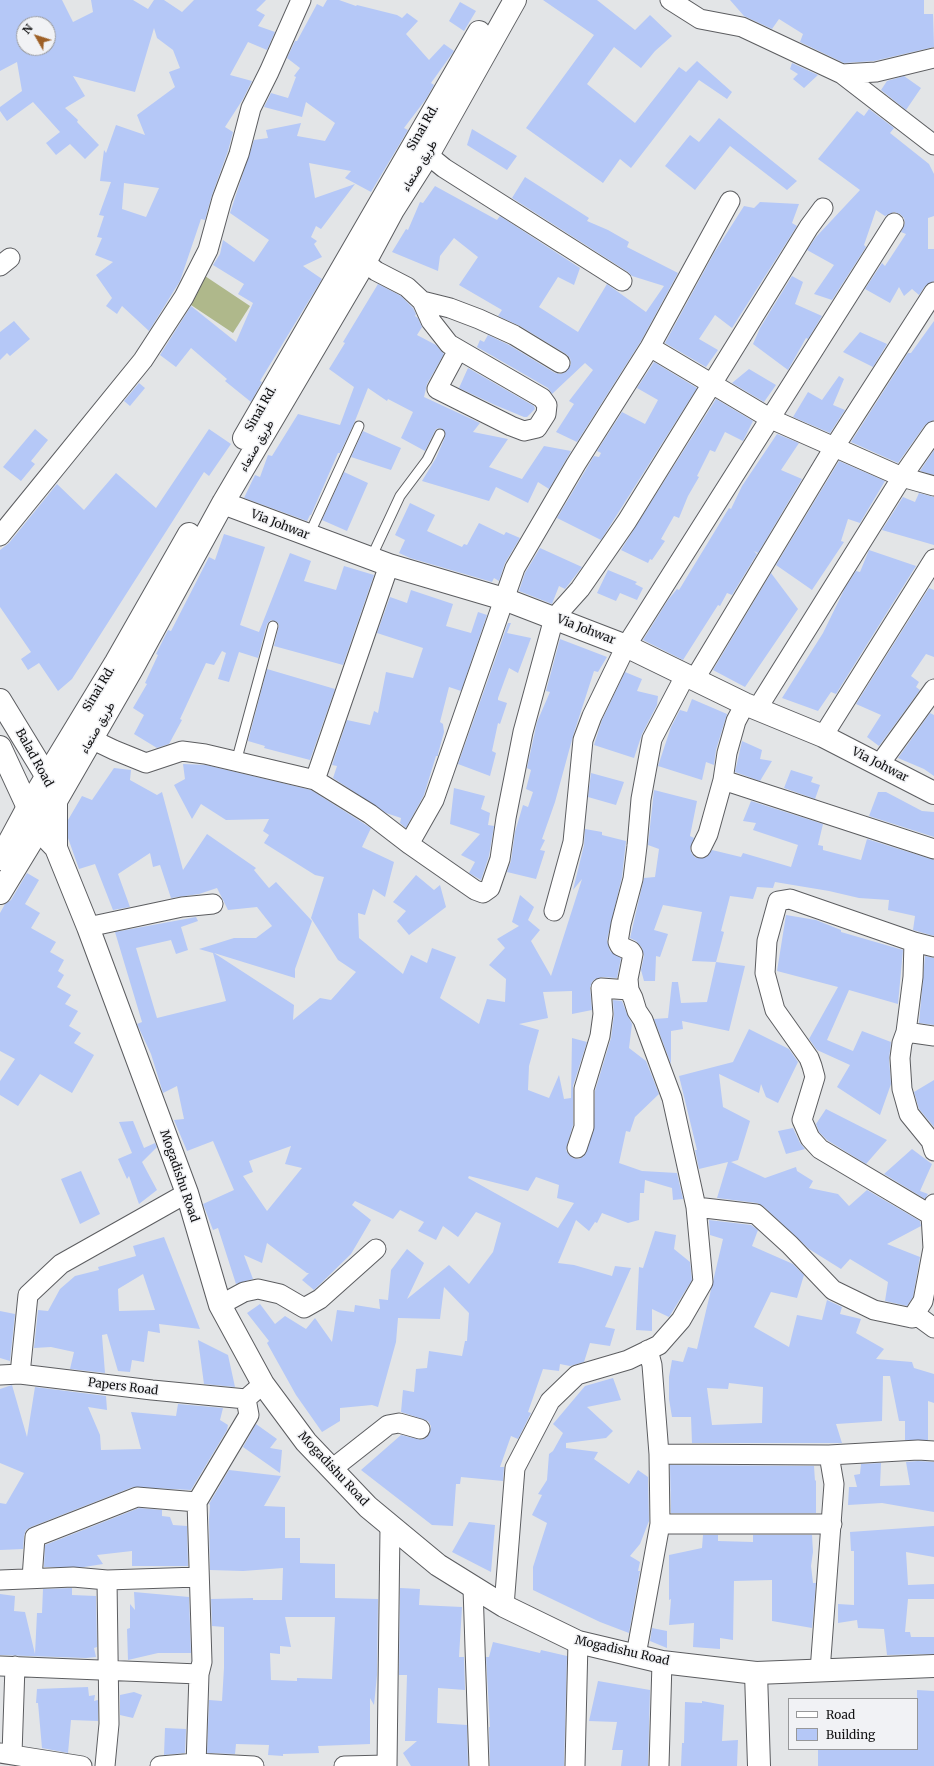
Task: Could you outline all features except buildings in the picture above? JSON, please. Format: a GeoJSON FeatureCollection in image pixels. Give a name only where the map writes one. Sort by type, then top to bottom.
{"type":"FeatureCollection","features":[{"type":"Feature","properties":{"kind":"main road","name":"Sinai Rd."},"geometry":{"type":"LineString","coordinates":[[0,859],[28,807],[47,777],[124,666],[376,226],[498,0]]}},
{"type":"Feature","properties":{"kind":"main road","name":"طريق صنعاء"},"geometry":{"type":"LineString","coordinates":[[0,893],[38,828],[56,801],[91,738],[124,666],[223,504],[365,262],[376,226],[428,155],[515,0]]}},
{"type":"Feature","properties":{"kind":"main road","name":"Via Johwar"},"geometry":{"type":"LineString","coordinates":[[223,504],[380,562],[504,599],[626,646],[751,706],[824,736],[934,793]]}},
{"type":"Feature","properties":{"kind":"main road","name":"Balad Road"},"geometry":{"type":"LineString","coordinates":[[0,700],[47,777],[56,801],[56,848]]}},
{"type":"Feature","properties":{"kind":"main road","name":"Balad Road"},"geometry":{"type":"LineString","coordinates":[[0,747],[38,828],[56,848]]}},
{"type":"Feature","properties":{"kind":"main road","name":"Mogadishu Road"},"geometry":{"type":"LineString","coordinates":[[56,848],[88,927],[187,1193],[220,1305],[263,1384],[306,1442],[390,1528],[438,1566],[473,1588],[504,1606],[578,1642],[662,1662],[756,1673],[934,1666]]}},
{"type":"Feature","properties":{"kind":"main road"},"geometry":{"type":"LineString","coordinates":[[756,1673],[760,1766]]}},
{"type":"Feature","properties":{"kind":"street"},"geometry":{"type":"LineString","coordinates":[[0,536],[143,360],[184,297],[208,250],[222,199],[239,154],[251,108],[269,72],[301,0]]}},
{"type":"Feature","properties":{"kind":"street"},"geometry":{"type":"LineString","coordinates":[[670,0],[700,19],[742,27],[842,74],[934,145]]}},
{"type":"Feature","properties":{"kind":"street"},"geometry":{"type":"LineString","coordinates":[[842,74],[876,72],[934,58]]}},
{"type":"Feature","properties":{"kind":"street"},"geometry":{"type":"LineString","coordinates":[[428,155],[444,168],[622,281]]}},
{"type":"Feature","properties":{"kind":"street"},"geometry":{"type":"LineString","coordinates":[[409,844],[434,800],[515,568],[576,464],[650,347],[730,201]]}},
{"type":"Feature","properties":{"kind":"street"},"geometry":{"type":"LineString","coordinates":[[91,738],[114,750],[146,763],[182,751],[206,754],[315,780],[370,814],[409,844],[475,890],[483,893],[490,888],[500,858],[523,732],[554,618],[580,589],[626,521],[810,226],[823,208]]}},
{"type":"Feature","properties":{"kind":"street"},"geometry":{"type":"LineString","coordinates":[[554,911],[573,842],[583,740],[592,716],[626,646],[771,420],[894,223]]}},
{"type":"Feature","properties":{"kind":"street"},"geometry":{"type":"LineString","coordinates":[[365,262],[376,271],[406,287],[422,301],[440,335],[449,344],[542,398],[547,405],[546,414],[537,428],[524,431],[511,426],[437,389],[458,350]]}},
{"type":"Feature","properties":{"kind":"street"},"geometry":{"type":"LineString","coordinates":[[504,1606],[515,1468],[550,1402],[577,1375],[628,1360],[659,1344],[673,1330],[703,1282],[696,1208],[672,1098],[643,1020],[637,1011],[629,990],[628,979],[633,954],[631,951],[620,946],[618,935],[633,879],[640,799],[652,739],[835,446],[934,292]]}},
{"type":"Feature","properties":{"kind":"street"},"geometry":{"type":"LineString","coordinates":[[422,301],[450,308],[479,319],[514,335],[560,363]]}},
{"type":"Feature","properties":{"kind":"street"},"geometry":{"type":"LineString","coordinates":[[650,347],[771,420],[835,446],[902,477],[934,486]]}},
{"type":"Feature","properties":{"kind":"street"},"geometry":{"type":"LineString","coordinates":[[701,848],[708,834],[723,780],[736,721],[751,706],[934,431]]}},
{"type":"Feature","properties":{"kind":"street"},"geometry":{"type":"LineString","coordinates":[[824,736],[934,559]]}},
{"type":"Feature","properties":{"kind":"street"},"geometry":{"type":"LineString","coordinates":[[315,780],[380,562]]}},
{"type":"Feature","properties":{"kind":"street"},"geometry":{"type":"LineString","coordinates":[[879,765],[934,689]]}},
{"type":"Feature","properties":{"kind":"street"},"geometry":{"type":"LineString","coordinates":[[723,780],[934,849]]}},
{"type":"Feature","properties":{"kind":"street"},"geometry":{"type":"LineString","coordinates":[[912,1318],[923,1301],[928,1275],[933,1248],[933,1208],[820,1149],[810,1138],[802,1120],[814,1077],[812,1066],[809,1058],[775,1010],[765,973],[767,941],[778,901],[790,899],[914,942],[934,947]]}},
{"type":"Feature","properties":{"kind":"street"},"geometry":{"type":"LineString","coordinates":[[88,927],[182,907],[212,904]]}},
{"type":"Feature","properties":{"kind":"street"},"geometry":{"type":"LineString","coordinates":[[914,942],[913,977],[906,1032],[902,1043],[900,1058],[902,1089],[909,1114],[931,1141],[934,1151]]}},
{"type":"Feature","properties":{"kind":"street"},"geometry":{"type":"LineString","coordinates":[[577,1148],[584,1127],[584,1089],[600,1036],[603,1014],[601,988],[629,990]]}},
{"type":"Feature","properties":{"kind":"street"},"geometry":{"type":"LineString","coordinates":[[906,1032],[934,1036]]}},
{"type":"Feature","properties":{"kind":"street"},"geometry":{"type":"LineString","coordinates":[[20,1374],[28,1295],[61,1264],[187,1193]]}},
{"type":"Feature","properties":{"kind":"street"},"geometry":{"type":"LineString","coordinates":[[696,1208],[756,1214],[790,1245],[833,1290],[874,1310],[912,1318]]}},
{"type":"Feature","properties":{"kind":"street"},"geometry":{"type":"LineString","coordinates":[[220,1305],[244,1292],[258,1289],[280,1294],[304,1308],[320,1299],[376,1249]]}},
{"type":"Feature","properties":{"kind":"street"},"geometry":{"type":"LineString","coordinates":[[912,1318],[915,1314],[934,1328]]}},
{"type":"Feature","properties":{"kind":"street"},"geometry":{"type":"LineString","coordinates":[[636,1656],[660,1524],[659,1454],[652,1365],[648,1350]]}},
{"type":"Feature","properties":{"kind":"street","name":"Papers Road"},"geometry":{"type":"LineString","coordinates":[[0,1375],[20,1374],[152,1390],[246,1399]]}},
{"type":"Feature","properties":{"kind":"street"},"geometry":{"type":"LineString","coordinates":[[196,1765],[198,1674],[202,1662],[198,1577],[197,1502],[249,1415],[246,1399],[263,1384]]}},
{"type":"Feature","properties":{"kind":"street"},"geometry":{"type":"LineString","coordinates":[[332,1469],[388,1424],[399,1423],[420,1429]]}},
{"type":"Feature","properties":{"kind":"street"},"geometry":{"type":"LineString","coordinates":[[659,1454],[829,1455],[918,1450],[934,1451]]}},
{"type":"Feature","properties":{"kind":"street"},"geometry":{"type":"LineString","coordinates":[[820,1671],[834,1484],[829,1455]]}},
{"type":"Feature","properties":{"kind":"street"},"geometry":{"type":"LineString","coordinates":[[32,1578],[35,1537],[137,1496],[197,1502]]}},
{"type":"Feature","properties":{"kind":"street"},"geometry":{"type":"LineString","coordinates":[[660,1524],[832,1524]]}},
{"type":"Feature","properties":{"kind":"street"},"geometry":{"type":"LineString","coordinates":[[344,1766],[387,1765],[390,1528]]}},
{"type":"Feature","properties":{"kind":"street"},"geometry":{"type":"LineString","coordinates":[[0,1580],[73,1577],[107,1580],[198,1577]]}},
{"type":"Feature","properties":{"kind":"street"},"geometry":{"type":"LineString","coordinates":[[105,1766],[109,1724],[107,1580]]}},
{"type":"Feature","properties":{"kind":"street"},"geometry":{"type":"LineString","coordinates":[[473,1588],[479,1766]]}},
{"type":"Feature","properties":{"kind":"street"},"geometry":{"type":"LineString","coordinates":[[575,1766],[578,1642]]}},
{"type":"Feature","properties":{"kind":"street"},"geometry":{"type":"LineString","coordinates":[[659,1766],[662,1662]]}},
{"type":"Feature","properties":{"kind":"street"},"geometry":{"type":"LineString","coordinates":[[82,1766],[6,1754],[8,1666],[198,1674]]}},
{"type":"Feature","properties":{"kind":"street"},"geometry":{"type":"LineString","coordinates":[[160,1766],[254,1766]]}},
{"type":"Feature","properties":{"kind":"lane"},"geometry":{"type":"LineString","coordinates":[[308,536],[359,426]]}},
{"type":"Feature","properties":{"kind":"lane"},"geometry":{"type":"LineString","coordinates":[[380,562],[400,496],[427,460],[440,434]]}},
{"type":"Feature","properties":{"kind":"lane"},"geometry":{"type":"LineString","coordinates":[[236,762],[273,626]]}},
{"type":"Feature","properties":{"kind":"green space"},"geometry":{"type":"Polygon","coordinates":[[[205,276],[250,306],[233,333],[188,303],[205,276]]]}}]}
